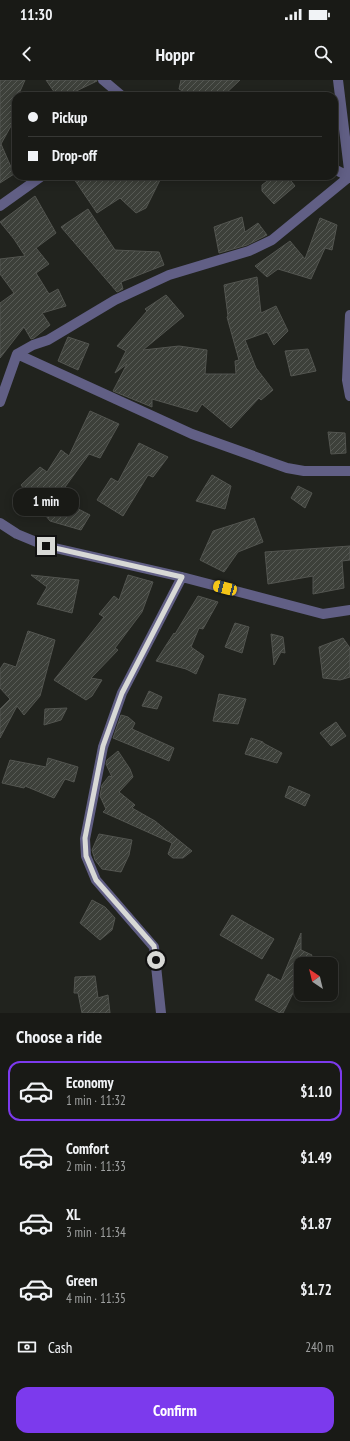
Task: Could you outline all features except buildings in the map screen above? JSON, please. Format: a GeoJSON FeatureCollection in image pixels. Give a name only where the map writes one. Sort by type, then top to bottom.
{"type":"FeatureCollection","features":[{"type":"Feature","properties":{"kind":"street"},"geometry":{"type":"LineString","coordinates":[[103,80],[117,92]]}},
{"type":"Feature","properties":{"kind":"street"},"geometry":{"type":"LineString","coordinates":[[338,80],[350,177]]}},
{"type":"Feature","properties":{"kind":"street"},"geometry":{"type":"LineString","coordinates":[[338,171],[350,177]]}},
{"type":"Feature","properties":{"kind":"street"},"geometry":{"type":"LineString","coordinates":[[0,402],[17,354],[33,345],[48,340],[115,300],[169,275],[250,251],[272,240],[350,177]]}},
{"type":"Feature","properties":{"kind":"street"},"geometry":{"type":"LineString","coordinates":[[0,206],[36,180]]}},
{"type":"Feature","properties":{"kind":"street"},"geometry":{"type":"LineString","coordinates":[[350,315],[347,380],[350,396]]}},
{"type":"Feature","properties":{"kind":"street"},"geometry":{"type":"LineString","coordinates":[[17,354],[192,434],[287,468],[304,471],[350,471]]}},
{"type":"Feature","properties":{"kind":"street"},"geometry":{"type":"LineString","coordinates":[[0,523],[17,534],[46,546],[182,577],[323,614],[350,610]]}},
{"type":"Feature","properties":{"kind":"street"},"geometry":{"type":"LineString","coordinates":[[161,1013],[154,946],[96,880],[86,856],[85,838],[103,746],[122,693],[182,577]]}},
{"type":"Feature","properties":{"kind":"route"},"geometry":{"type":"LineString","coordinates":[[46,546],[182,577],[122,693],[103,746],[85,838],[86,856],[96,880],[154,946],[156,960]]}}]}
